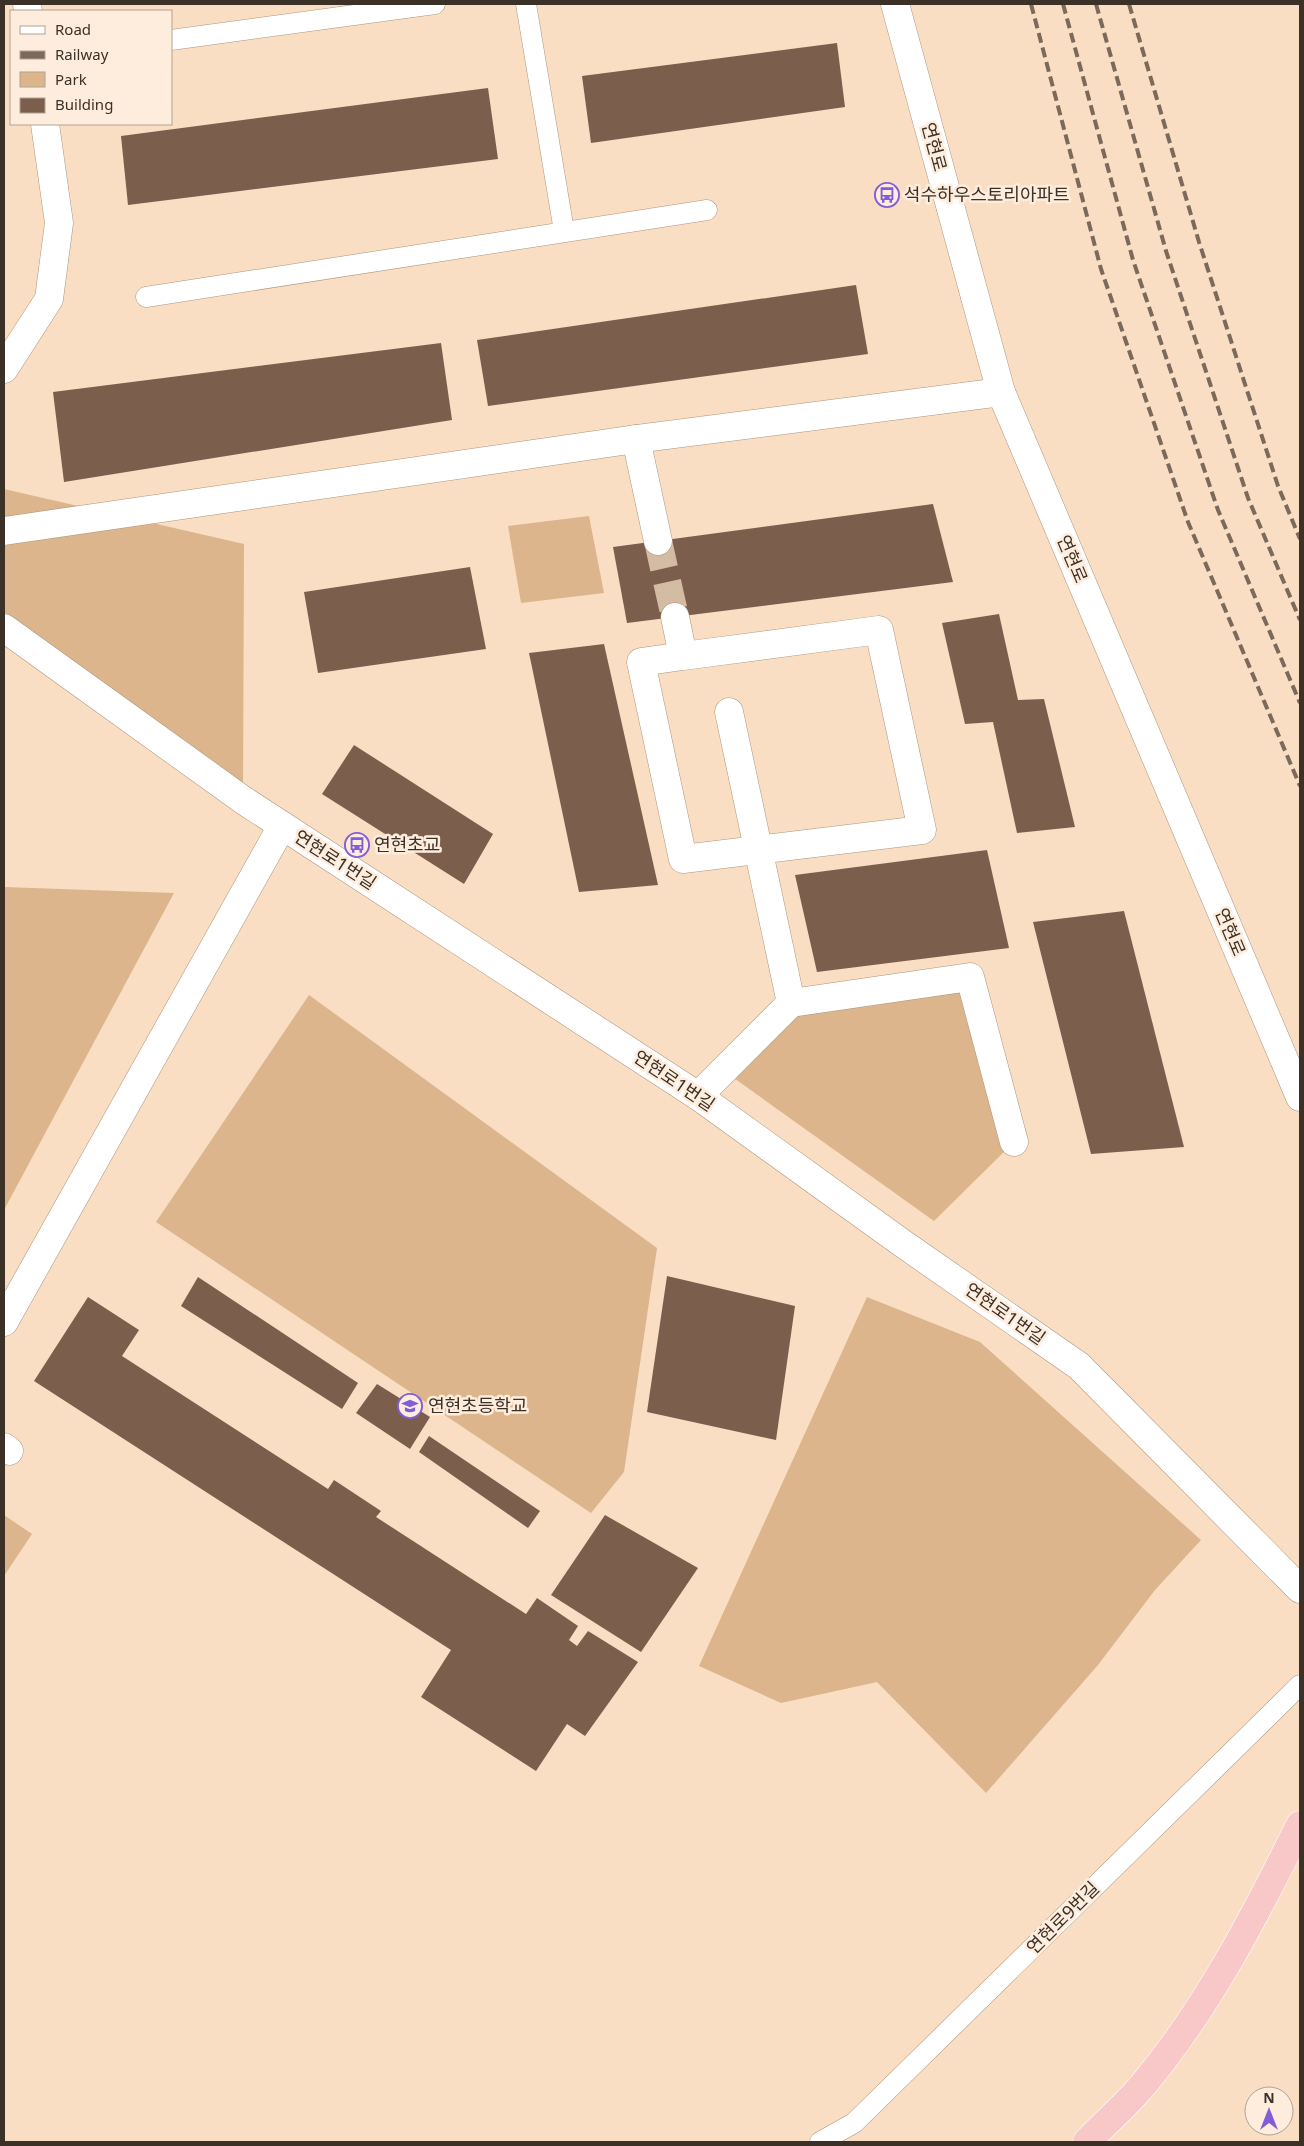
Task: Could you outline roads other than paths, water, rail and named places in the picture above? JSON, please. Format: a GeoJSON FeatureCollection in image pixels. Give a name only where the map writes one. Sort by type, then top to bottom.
{"type":"FeatureCollection","features":[{"type":"Feature","properties":{"kind":"highway"},"geometry":{"type":"LineString","coordinates":[[1087,2142],[1142,2086],[1190,2023],[1237,1948],[1300,1825]]}},
{"type":"Feature","properties":{"kind":"street","name":"연현로"},"geometry":{"type":"LineString","coordinates":[[895,4],[1001,392],[1300,1097]]}},
{"type":"Feature","properties":{"kind":"street"},"geometry":{"type":"LineString","coordinates":[[4,369],[49,299],[59,224],[45,125]]}},
{"type":"Feature","properties":{"kind":"street"},"geometry":{"type":"LineString","coordinates":[[4,531],[636,439],[1001,392]]}},
{"type":"Feature","properties":{"kind":"street"},"geometry":{"type":"LineString","coordinates":[[636,439],[658,541]]}},
{"type":"Feature","properties":{"kind":"street"},"geometry":{"type":"LineString","coordinates":[[675,617],[683,656]]}},
{"type":"Feature","properties":{"kind":"street","name":"연현로1번길"},"geometry":{"type":"LineString","coordinates":[[4,628],[243,800],[698,1096],[902,1243],[1078,1366],[1300,1589]]}},
{"type":"Feature","properties":{"kind":"street"},"geometry":{"type":"LineString","coordinates":[[879,630],[922,830],[683,859],[641,662],[683,656],[879,630]]}},
{"type":"Feature","properties":{"kind":"street"},"geometry":{"type":"LineString","coordinates":[[729,712],[791,1003]]}},
{"type":"Feature","properties":{"kind":"street"},"geometry":{"type":"LineString","coordinates":[[4,1322],[282,826]]}},
{"type":"Feature","properties":{"kind":"street"},"geometry":{"type":"LineString","coordinates":[[698,1096],[791,1003],[970,977],[1014,1142]]}},
{"type":"Feature","properties":{"kind":"lane"},"geometry":{"type":"LineString","coordinates":[[172,40],[436,4]]}},
{"type":"Feature","properties":{"kind":"lane"},"geometry":{"type":"LineString","coordinates":[[526,4],[564,231]]}},
{"type":"Feature","properties":{"kind":"lane"},"geometry":{"type":"LineString","coordinates":[[146,297],[707,210]]}},
{"type":"Feature","properties":{"kind":"lane","name":"연현로9번길"},"geometry":{"type":"LineString","coordinates":[[820,2142],[854,2123],[1300,1685]]}},
{"type":"Feature","properties":{"kind":"tunnel"},"geometry":{"type":"LineString","coordinates":[[658,541],[675,617]]}},
{"type":"Feature","properties":{"kind":"railway"},"geometry":{"type":"LineString","coordinates":[[1031,4],[1101,269],[1188,522],[1300,786]]}},
{"type":"Feature","properties":{"kind":"railway"},"geometry":{"type":"LineString","coordinates":[[1063,4],[1133,260],[1218,510],[1300,703]]}},
{"type":"Feature","properties":{"kind":"railway"},"geometry":{"type":"LineString","coordinates":[[1096,4],[1166,251],[1248,498],[1300,620]]}},
{"type":"Feature","properties":{"kind":"railway"},"geometry":{"type":"LineString","coordinates":[[1129,4],[1199,242],[1278,486],[1300,539]]}},
{"type":"Feature","properties":{"kind":"place","name":"석수하우스토리아파트"},"geometry":{"type":"Point","coordinates":[887,195]}},
{"type":"Feature","properties":{"kind":"place","name":"연현초교"},"geometry":{"type":"Point","coordinates":[357,845]}},
{"type":"Feature","properties":{"kind":"place","name":"연현초등학교"},"geometry":{"type":"Point","coordinates":[410,1406]}}]}
